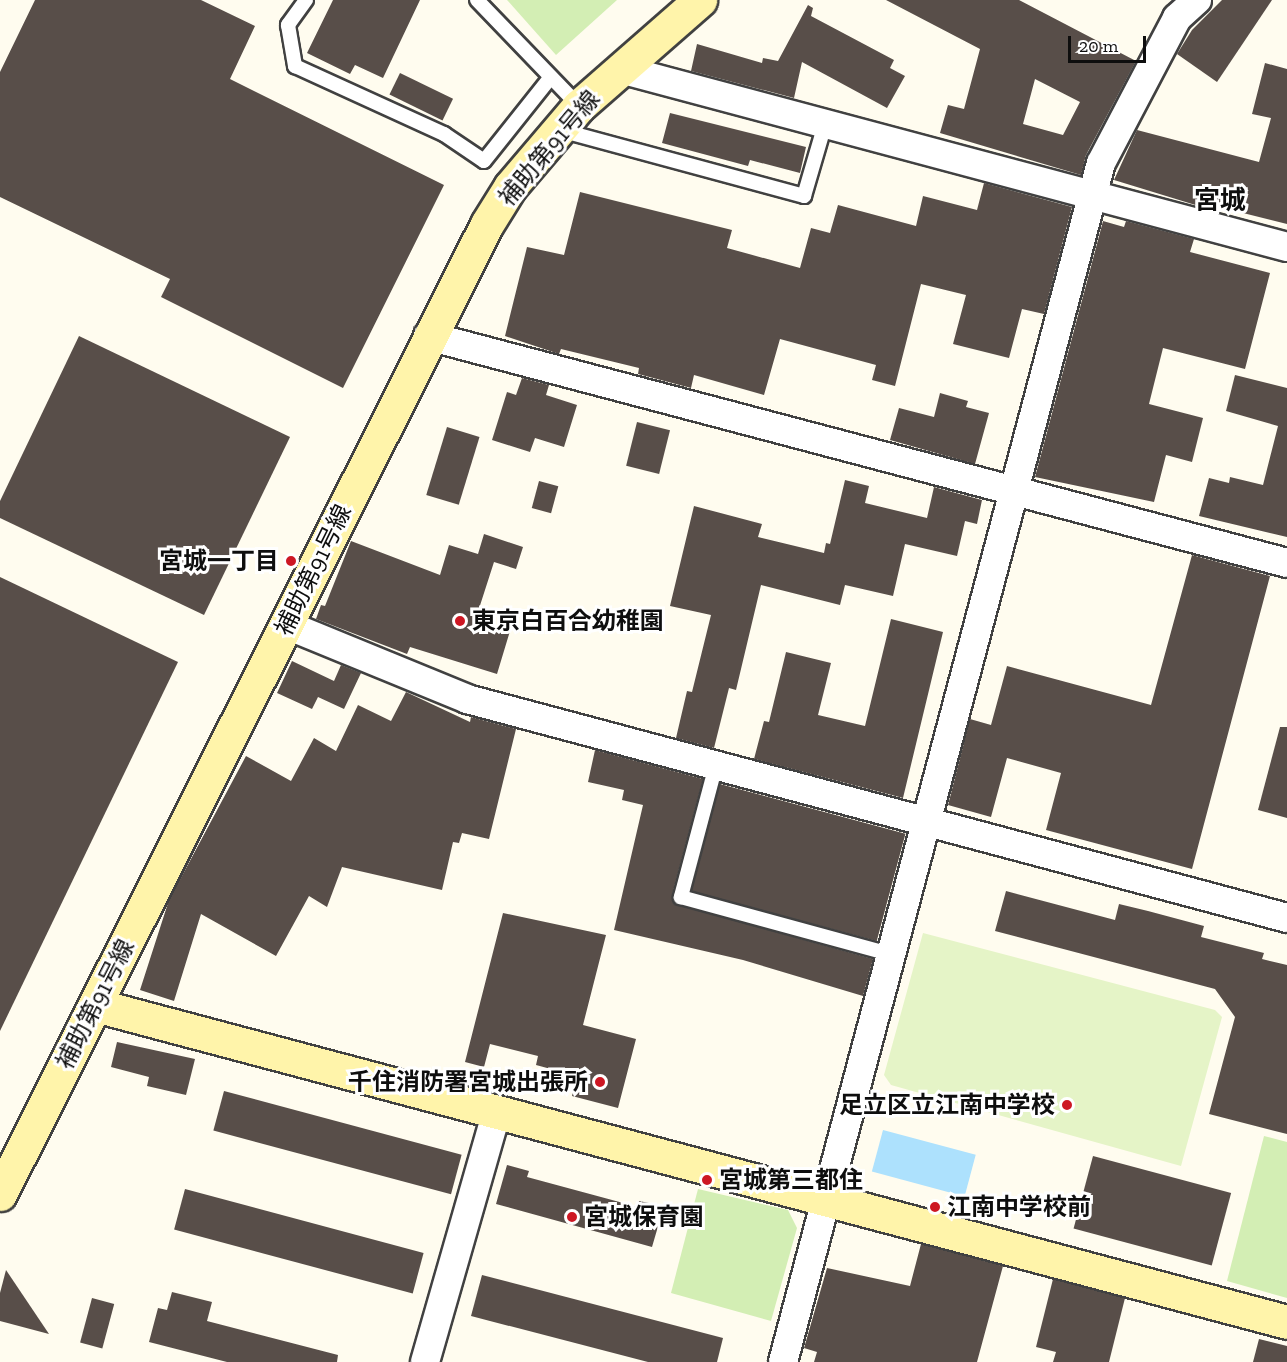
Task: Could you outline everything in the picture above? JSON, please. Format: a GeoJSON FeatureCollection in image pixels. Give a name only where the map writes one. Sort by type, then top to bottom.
{"type":"FeatureCollection","features":[{"type":"Feature","properties":{"kind":"street","name":"補助第91号線"},"geometry":{"type":"LineString","coordinates":[[0,1194],[429,336],[510,187],[569,118],[620,69],[700,0]]}},
{"type":"Feature","properties":{"kind":"street"},"geometry":{"type":"LineString","coordinates":[[783,1362],[924,822],[1015,494],[1101,163],[1172,28],[1197,0]]}},
{"type":"Feature","properties":{"kind":"street"},"geometry":{"type":"LineString","coordinates":[[620,69],[1287,247]]}},
{"type":"Feature","properties":{"kind":"street"},"geometry":{"type":"LineString","coordinates":[[429,336],[1015,494],[1287,562]]}},
{"type":"Feature","properties":{"kind":"street"},"geometry":{"type":"LineString","coordinates":[[286,625],[467,699],[1287,918]]}},
{"type":"Feature","properties":{"kind":"street"},"geometry":{"type":"LineString","coordinates":[[95,1005],[1287,1322]]}},
{"type":"Feature","properties":{"kind":"street"},"geometry":{"type":"LineString","coordinates":[[425,1362],[497,1111]]}},
{"type":"Feature","properties":{"kind":"lane"},"geometry":{"type":"LineString","coordinates":[[306,0],[288,25],[295,66],[444,134],[484,161],[550,78]]}},
{"type":"Feature","properties":{"kind":"lane"},"geometry":{"type":"LineString","coordinates":[[477,0],[550,78],[569,118],[804,196],[825,124]]}},
{"type":"Feature","properties":{"kind":"lane"},"geometry":{"type":"LineString","coordinates":[[716,765],[681,897],[889,954]]}},
{"type":"Feature","properties":{"kind":"green space"},"geometry":{"type":"Polygon","coordinates":[[[507,0],[617,0],[556,55],[507,0]]]}},
{"type":"Feature","properties":{"kind":"green space"},"geometry":{"type":"Polygon","coordinates":[[[923,933],[1215,1010],[1222,1017],[1181,1166],[891,1085],[884,1075],[923,933]]]}},
{"type":"Feature","properties":{"kind":"green space"},"geometry":{"type":"Polygon","coordinates":[[[1264,1136],[1287,1142],[1287,1298],[1227,1281],[1264,1136]]]}},
{"type":"Feature","properties":{"kind":"green space"},"geometry":{"type":"Polygon","coordinates":[[[698,1189],[788,1210],[797,1228],[771,1321],[671,1293],[698,1189]]]}},
{"type":"Feature","properties":{"kind":"water"},"geometry":{"type":"Polygon","coordinates":[[[883,1130],[976,1155],[965,1196],[872,1172],[883,1130]]]}},
{"type":"Feature","properties":{"kind":"building"},"geometry":{"type":"Polygon","coordinates":[[[35,0],[201,0],[255,26],[230,79],[444,185],[343,388],[161,297],[170,279],[0,197],[0,72],[35,0]]]}},
{"type":"Feature","properties":{"kind":"building"},"geometry":{"type":"Polygon","coordinates":[[[333,0],[420,0],[383,78],[355,65],[350,74],[307,53],[333,0]]]}},
{"type":"Feature","properties":{"kind":"building"},"geometry":{"type":"Polygon","coordinates":[[[886,0],[1019,0],[1136,61],[1086,155],[1081,175],[940,133],[948,105],[964,109],[980,49],[886,0]],[[1035,79],[1023,124],[1063,135],[1080,102],[1035,79]]]}},
{"type":"Feature","properties":{"kind":"building"},"geometry":{"type":"Polygon","coordinates":[[[1222,0],[1272,0],[1217,82],[1177,54],[1192,30],[1222,0]]]}},
{"type":"Feature","properties":{"kind":"building"},"geometry":{"type":"Polygon","coordinates":[[[808,5],[813,8],[811,16],[894,60],[890,68],[905,76],[887,108],[802,62],[794,98],[691,71],[697,44],[762,63],[763,58],[778,61],[808,5]]]}},
{"type":"Feature","properties":{"kind":"building"},"geometry":{"type":"Polygon","coordinates":[[[1265,63],[1287,69],[1287,224],[1203,203],[1202,207],[1114,180],[1137,130],[1259,162],[1271,118],[1252,114],[1265,63]]]}},
{"type":"Feature","properties":{"kind":"building"},"geometry":{"type":"Polygon","coordinates":[[[400,73],[453,99],[443,120],[389,95],[400,73]]]}},
{"type":"Feature","properties":{"kind":"building"},"geometry":{"type":"Polygon","coordinates":[[[670,113],[806,147],[800,173],[750,160],[748,166],[662,143],[670,113]]]}},
{"type":"Feature","properties":{"kind":"building"},"geometry":{"type":"Polygon","coordinates":[[[984,183],[1072,207],[1044,314],[1022,309],[1009,358],[953,344],[966,295],[921,284],[895,386],[872,380],[876,365],[780,339],[764,395],[694,375],[691,388],[638,374],[639,368],[561,349],[559,354],[505,336],[527,247],[564,255],[580,192],[732,230],[727,248],[800,268],[811,228],[830,233],[838,205],[916,226],[923,196],[977,210],[984,183]]]}},
{"type":"Feature","properties":{"kind":"building"},"geometry":{"type":"Polygon","coordinates":[[[1103,221],[1124,227],[1126,221],[1194,239],[1190,252],[1270,273],[1245,369],[1163,348],[1149,404],[1203,418],[1192,462],[1166,455],[1154,502],[1035,477],[1103,221]]]}},
{"type":"Feature","properties":{"kind":"building"},"geometry":{"type":"Polygon","coordinates":[[[79,336],[290,437],[204,615],[0,518],[0,501],[79,336]]]}},
{"type":"Feature","properties":{"kind":"building"},"geometry":{"type":"Polygon","coordinates":[[[1235,375],[1287,388],[1287,537],[1199,516],[1209,478],[1229,483],[1230,477],[1263,485],[1278,426],[1226,411],[1235,375]]]}},
{"type":"Feature","properties":{"kind":"building"},"geometry":{"type":"Polygon","coordinates":[[[522,378],[549,385],[546,395],[577,405],[564,447],[535,438],[530,452],[492,440],[507,392],[516,395],[522,378]]]}},
{"type":"Feature","properties":{"kind":"building"},"geometry":{"type":"Polygon","coordinates":[[[940,393],[968,401],[966,407],[989,413],[975,464],[890,440],[899,408],[934,417],[940,393]]]}},
{"type":"Feature","properties":{"kind":"building"},"geometry":{"type":"Polygon","coordinates":[[[637,422],[670,430],[659,474],[626,466],[637,422]]]}},
{"type":"Feature","properties":{"kind":"building"},"geometry":{"type":"Polygon","coordinates":[[[447,427],[480,437],[459,505],[426,495],[447,427]]]}},
{"type":"Feature","properties":{"kind":"building"},"geometry":{"type":"Polygon","coordinates":[[[845,480],[869,486],[865,503],[927,518],[934,487],[982,500],[977,524],[965,521],[957,556],[905,544],[893,596],[845,585],[840,605],[761,585],[736,690],[729,688],[714,748],[676,738],[687,691],[692,692],[711,615],[670,606],[694,506],[762,524],[758,537],[824,553],[826,543],[830,544],[845,480]]]}},
{"type":"Feature","properties":{"kind":"building"},"geometry":{"type":"Polygon","coordinates":[[[539,481],[558,486],[551,513],[532,508],[539,481]]]}},
{"type":"Feature","properties":{"kind":"building"},"geometry":{"type":"Polygon","coordinates":[[[484,534],[523,547],[516,569],[494,562],[475,621],[510,631],[497,674],[410,647],[407,654],[316,619],[321,605],[325,606],[351,541],[440,575],[449,545],[478,554],[484,534]]]}},
{"type":"Feature","properties":{"kind":"building"},"geometry":{"type":"Polygon","coordinates":[[[1192,555],[1270,576],[1192,869],[1046,830],[1061,773],[1007,758],[991,817],[948,805],[970,719],[991,725],[1007,666],[1151,705],[1192,555]]]}},
{"type":"Feature","properties":{"kind":"building"},"geometry":{"type":"Polygon","coordinates":[[[0,577],[178,662],[0,1031],[0,577]]]}},
{"type":"Feature","properties":{"kind":"building"},"geometry":{"type":"Polygon","coordinates":[[[891,619],[943,632],[903,798],[754,759],[764,721],[769,722],[786,652],[831,663],[818,715],[865,726],[891,619]]]}},
{"type":"Feature","properties":{"kind":"building"},"geometry":{"type":"Polygon","coordinates":[[[292,661],[334,681],[341,665],[361,673],[344,709],[318,697],[312,709],[277,693],[292,661]]]}},
{"type":"Feature","properties":{"kind":"building"},"geometry":{"type":"Polygon","coordinates":[[[406,692],[470,722],[471,717],[516,729],[489,839],[462,833],[459,843],[453,842],[442,890],[342,867],[327,907],[309,896],[276,956],[201,914],[174,1001],[140,990],[169,900],[246,756],[291,781],[314,738],[336,751],[358,705],[391,721],[406,692]]]}},
{"type":"Feature","properties":{"kind":"building"},"geometry":{"type":"Polygon","coordinates":[[[1280,727],[1287,727],[1287,818],[1258,810],[1280,727]]]}},
{"type":"Feature","properties":{"kind":"building"},"geometry":{"type":"Polygon","coordinates":[[[595,750],[703,779],[672,895],[675,904],[873,959],[863,996],[743,960],[614,930],[643,805],[622,800],[624,790],[588,782],[595,750]]]}},
{"type":"Feature","properties":{"kind":"building"},"geometry":{"type":"Polygon","coordinates":[[[720,784],[905,834],[877,941],[691,891],[720,784]]]}},
{"type":"Feature","properties":{"kind":"building"},"geometry":{"type":"Polygon","coordinates":[[[1006,891],[1115,920],[1119,904],[1148,911],[1204,926],[1201,937],[1264,953],[1262,959],[1287,965],[1287,1134],[1209,1114],[1235,1017],[1215,989],[995,931],[1006,891]]]}},
{"type":"Feature","properties":{"kind":"building"},"geometry":{"type":"Polygon","coordinates":[[[503,913],[606,935],[583,1025],[636,1039],[618,1108],[572,1096],[577,1076],[536,1065],[538,1056],[490,1044],[484,1067],[465,1062],[503,913]]]}},
{"type":"Feature","properties":{"kind":"building"},"geometry":{"type":"Polygon","coordinates":[[[117,1042],[195,1059],[186,1095],[147,1086],[149,1077],[111,1067],[117,1042]]]}},
{"type":"Feature","properties":{"kind":"building"},"geometry":{"type":"Polygon","coordinates":[[[224,1091],[462,1155],[451,1194],[213,1131],[224,1091]]]}},
{"type":"Feature","properties":{"kind":"building"},"geometry":{"type":"Polygon","coordinates":[[[1093,1156],[1231,1193],[1212,1265],[1074,1228],[1093,1156]]]}},
{"type":"Feature","properties":{"kind":"building"},"geometry":{"type":"Polygon","coordinates":[[[507,1165],[529,1171],[527,1177],[638,1207],[639,1201],[664,1206],[652,1247],[496,1204],[507,1165]]]}},
{"type":"Feature","properties":{"kind":"building"},"geometry":{"type":"Polygon","coordinates":[[[185,1189],[424,1253],[413,1293],[174,1230],[185,1189]]]}},
{"type":"Feature","properties":{"kind":"building"},"geometry":{"type":"Polygon","coordinates":[[[921,1244],[1003,1266],[977,1362],[814,1362],[817,1352],[804,1348],[827,1268],[910,1286],[921,1244]]]}},
{"type":"Feature","properties":{"kind":"building"},"geometry":{"type":"Polygon","coordinates":[[[6,1270],[49,1334],[0,1321],[0,1293],[6,1270]]]}},
{"type":"Feature","properties":{"kind":"building"},"geometry":{"type":"Polygon","coordinates":[[[482,1275],[723,1338],[717,1362],[648,1362],[471,1316],[482,1275]]]}},
{"type":"Feature","properties":{"kind":"building"},"geometry":{"type":"Polygon","coordinates":[[[1053,1279],[1125,1298],[1109,1362],[1053,1362],[1056,1352],[1036,1347],[1053,1279]]]}},
{"type":"Feature","properties":{"kind":"building"},"geometry":{"type":"Polygon","coordinates":[[[172,1292],[212,1302],[207,1321],[338,1355],[337,1362],[227,1362],[149,1342],[158,1308],[167,1310],[172,1292]]]}},
{"type":"Feature","properties":{"kind":"building"},"geometry":{"type":"Polygon","coordinates":[[[92,1298],[114,1304],[102,1348],[80,1342],[92,1298]]]}},
{"type":"Feature","properties":{"kind":"building"},"geometry":{"type":"Polygon","coordinates":[[[1259,1339],[1287,1346],[1287,1362],[1253,1362],[1259,1339]]]}},
{"type":"Feature","properties":{"kind":"place","name":"宮城一丁目"},"geometry":{"type":"Point","coordinates":[291,561]}},
{"type":"Feature","properties":{"kind":"place","name":"東京白百合幼稚園"},"geometry":{"type":"Point","coordinates":[460,621]}},
{"type":"Feature","properties":{"kind":"place","name":"千住消防署宮城出張所"},"geometry":{"type":"Point","coordinates":[600,1082]}},
{"type":"Feature","properties":{"kind":"place","name":"足立区立江南中学校"},"geometry":{"type":"Point","coordinates":[1067,1105]}},
{"type":"Feature","properties":{"kind":"place","name":"宮城第三都住"},"geometry":{"type":"Point","coordinates":[707,1180]}},
{"type":"Feature","properties":{"kind":"place","name":"江南中学校前"},"geometry":{"type":"Point","coordinates":[935,1207]}},
{"type":"Feature","properties":{"kind":"place","name":"宮城保育園"},"geometry":{"type":"Point","coordinates":[572,1217]}},
{"type":"Feature","properties":{"kind":"district","name":"宮城"},"geometry":{"type":"Point","coordinates":[1220,201]}}]}
